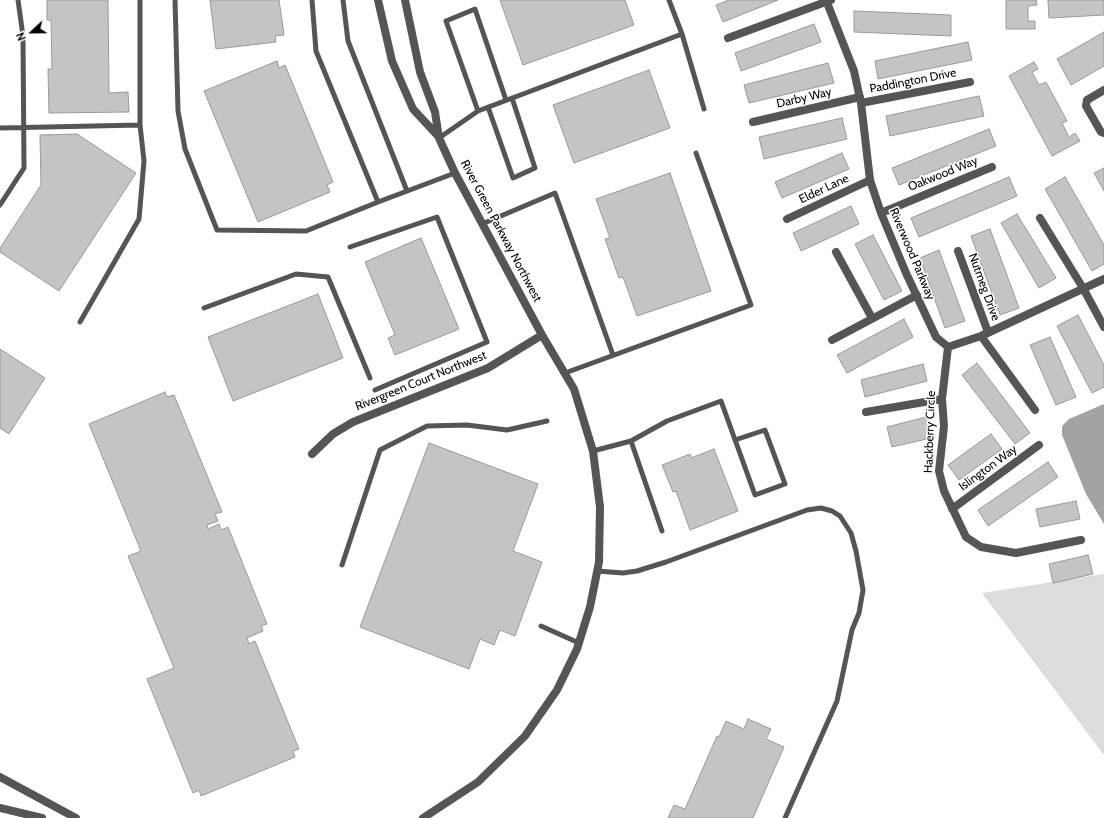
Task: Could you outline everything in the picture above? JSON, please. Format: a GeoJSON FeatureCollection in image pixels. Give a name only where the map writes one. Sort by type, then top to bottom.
{"type":"FeatureCollection","features":[{"type":"Feature","properties":{"kind":"street","name":"River Green Parkway Northwest"},"geometry":{"type":"LineString","coordinates":[[378,0],[392,61],[413,109],[439,138]]}},
{"type":"Feature","properties":{"kind":"street","name":"River Green Parkway Northwest"},"geometry":{"type":"LineString","coordinates":[[405,0],[420,72],[435,112],[439,138],[455,173],[482,224],[542,335],[574,389],[593,451],[600,507],[599,562],[590,607],[579,643],[558,690],[525,736],[478,782],[423,818]]}},
{"type":"Feature","properties":{"kind":"street"},"geometry":{"type":"LineString","coordinates":[[728,38],[828,1]]}},
{"type":"Feature","properties":{"kind":"street","name":"Riverwood Parkway"},"geometry":{"type":"LineString","coordinates":[[828,1],[854,71],[860,100],[870,180],[881,213],[906,273],[936,337],[948,347]]}},
{"type":"Feature","properties":{"kind":"street","name":"Paddington Drive"},"geometry":{"type":"LineString","coordinates":[[860,100],[970,82]]}},
{"type":"Feature","properties":{"kind":"street"},"geometry":{"type":"LineString","coordinates":[[1104,90],[1087,100],[1086,106],[1101,132],[1104,133]]}},
{"type":"Feature","properties":{"kind":"street","name":"Darby Way"},"geometry":{"type":"LineString","coordinates":[[753,122],[860,100]]}},
{"type":"Feature","properties":{"kind":"street","name":"Oakwood Way"},"geometry":{"type":"LineString","coordinates":[[881,213],[992,167]]}},
{"type":"Feature","properties":{"kind":"street","name":"Elder Lane"},"geometry":{"type":"LineString","coordinates":[[787,219],[870,180]]}},
{"type":"Feature","properties":{"kind":"street"},"geometry":{"type":"LineString","coordinates":[[1040,218],[1083,288],[1104,327]]}},
{"type":"Feature","properties":{"kind":"street","name":"Nutmeg Drive"},"geometry":{"type":"LineString","coordinates":[[958,250],[985,334],[1035,410]]}},
{"type":"Feature","properties":{"kind":"street"},"geometry":{"type":"LineString","coordinates":[[836,252],[872,318]]}},
{"type":"Feature","properties":{"kind":"street"},"geometry":{"type":"LineString","coordinates":[[948,347],[985,334],[1104,279]]}},
{"type":"Feature","properties":{"kind":"street"},"geometry":{"type":"LineString","coordinates":[[832,340],[916,295]]}},
{"type":"Feature","properties":{"kind":"street","name":"Rivergreen Court Northwest"},"geometry":{"type":"LineString","coordinates":[[312,454],[333,434],[353,422],[488,368],[542,335]]}},
{"type":"Feature","properties":{"kind":"street","name":"Hackberry Circle"},"geometry":{"type":"LineString","coordinates":[[948,347],[942,399],[944,426],[939,471],[944,491],[966,537],[981,547],[1016,553],[1081,540]]}},
{"type":"Feature","properties":{"kind":"street"},"geometry":{"type":"LineString","coordinates":[[866,412],[942,399]]}},
{"type":"Feature","properties":{"kind":"street","name":"Islington Way"},"geometry":{"type":"LineString","coordinates":[[952,509],[1039,445]]}},
{"type":"Feature","properties":{"kind":"street"},"geometry":{"type":"LineString","coordinates":[[0,777],[76,818]]}},
{"type":"Feature","properties":{"kind":"street"},"geometry":{"type":"LineString","coordinates":[[0,808],[42,818]]}},
{"type":"Feature","properties":{"kind":"lane"},"geometry":{"type":"LineString","coordinates":[[0,205],[24,168],[23,36],[18,0]]}},
{"type":"Feature","properties":{"kind":"lane"},"geometry":{"type":"LineString","coordinates":[[80,322],[139,219],[144,161],[140,125],[140,0]]}},
{"type":"Feature","properties":{"kind":"lane"},"geometry":{"type":"LineString","coordinates":[[175,0],[178,111],[185,149],[217,230],[306,231],[455,173]]}},
{"type":"Feature","properties":{"kind":"lane"},"geometry":{"type":"LineString","coordinates":[[312,0],[316,50],[378,202]]}},
{"type":"Feature","properties":{"kind":"lane"},"geometry":{"type":"LineString","coordinates":[[343,0],[348,41],[407,191]]}},
{"type":"Feature","properties":{"kind":"lane"},"geometry":{"type":"LineString","coordinates":[[669,0],[682,34],[704,109]]}},
{"type":"Feature","properties":{"kind":"lane"},"geometry":{"type":"LineString","coordinates":[[478,111],[446,21],[476,9],[506,100]]}},
{"type":"Feature","properties":{"kind":"lane"},"geometry":{"type":"LineString","coordinates":[[439,138],[478,111],[682,34]]}},
{"type":"Feature","properties":{"kind":"lane"},"geometry":{"type":"LineString","coordinates":[[488,108],[513,178],[535,168],[512,98]]}},
{"type":"Feature","properties":{"kind":"lane"},"geometry":{"type":"LineString","coordinates":[[0,128],[140,125]]}},
{"type":"Feature","properties":{"kind":"lane"},"geometry":{"type":"LineString","coordinates":[[564,373],[750,305],[696,153]]}},
{"type":"Feature","properties":{"kind":"lane"},"geometry":{"type":"LineString","coordinates":[[482,224],[556,193],[613,355]]}},
{"type":"Feature","properties":{"kind":"lane"},"geometry":{"type":"LineString","coordinates":[[350,247],[437,217],[487,342],[375,390]]}},
{"type":"Feature","properties":{"kind":"lane"},"geometry":{"type":"LineString","coordinates":[[204,308],[296,274],[328,277],[370,378]]}},
{"type":"Feature","properties":{"kind":"lane"},"geometry":{"type":"LineString","coordinates":[[593,451],[631,442],[667,421],[721,401],[735,440],[755,495],[786,484],[765,430],[735,440]]}},
{"type":"Feature","properties":{"kind":"lane"},"geometry":{"type":"LineString","coordinates":[[342,564],[380,450],[427,426],[467,426],[507,430],[547,422]]}},
{"type":"Feature","properties":{"kind":"lane"},"geometry":{"type":"LineString","coordinates":[[631,442],[662,531]]}},
{"type":"Feature","properties":{"kind":"lane"},"geometry":{"type":"LineString","coordinates":[[597,572],[623,573],[637,571],[666,562],[807,510],[821,508],[832,511],[840,516],[851,533],[856,551],[863,590],[859,613],[852,630],[837,701],[785,818]]}},
{"type":"Feature","properties":{"kind":"lane"},"geometry":{"type":"LineString","coordinates":[[541,626],[579,643]]}},
{"type":"Feature","properties":{"kind":"shaded area"},"geometry":{"type":"Polygon","coordinates":[[[1104,404],[1104,524],[1086,494],[1062,435],[1062,426],[1069,419],[1104,404]]]}},
{"type":"Feature","properties":{"kind":"shaded area"},"geometry":{"type":"Polygon","coordinates":[[[1104,574],[1104,755],[982,593],[1104,574]]]}},
{"type":"Feature","properties":{"kind":"building"},"geometry":{"type":"Polygon","coordinates":[[[47,0],[108,0],[109,93],[128,92],[129,112],[49,113],[48,69],[52,69],[51,20],[47,20],[47,0]]]}},
{"type":"Feature","properties":{"kind":"building"},"geometry":{"type":"Polygon","coordinates":[[[210,0],[279,0],[284,35],[275,36],[276,42],[216,49],[210,0]]]}},
{"type":"Feature","properties":{"kind":"building"},"geometry":{"type":"Polygon","coordinates":[[[500,0],[625,0],[634,25],[523,65],[500,0]]]}},
{"type":"Feature","properties":{"kind":"building"},"geometry":{"type":"Polygon","coordinates":[[[729,0],[778,0],[723,22],[716,5],[729,0]]]}},
{"type":"Feature","properties":{"kind":"building"},"geometry":{"type":"Polygon","coordinates":[[[1006,0],[1036,0],[1037,5],[1028,6],[1028,21],[1035,21],[1035,29],[1006,29],[1006,0]]]}},
{"type":"Feature","properties":{"kind":"building"},"geometry":{"type":"Polygon","coordinates":[[[1048,0],[1104,0],[1104,15],[1049,18],[1048,0]]]}},
{"type":"Feature","properties":{"kind":"building"},"geometry":{"type":"Polygon","coordinates":[[[854,11],[951,15],[951,36],[854,32],[854,11]]]}},
{"type":"Feature","properties":{"kind":"building"},"geometry":{"type":"Polygon","coordinates":[[[814,24],[821,42],[741,71],[735,53],[814,24]]]}},
{"type":"Feature","properties":{"kind":"building"},"geometry":{"type":"Polygon","coordinates":[[[1104,32],[1104,66],[1071,85],[1057,59],[1104,32]]]}},
{"type":"Feature","properties":{"kind":"building"},"geometry":{"type":"Polygon","coordinates":[[[968,42],[972,60],[878,79],[875,61],[968,42]]]}},
{"type":"Feature","properties":{"kind":"building"},"geometry":{"type":"Polygon","coordinates":[[[277,61],[279,68],[285,65],[333,182],[327,185],[330,192],[258,222],[204,91],[277,61]]]}},
{"type":"Feature","properties":{"kind":"building"},"geometry":{"type":"Polygon","coordinates":[[[1034,62],[1038,69],[1032,72],[1039,85],[1046,82],[1067,121],[1062,123],[1069,137],[1075,133],[1080,141],[1052,156],[1009,76],[1034,62]]]}},
{"type":"Feature","properties":{"kind":"building"},"geometry":{"type":"Polygon","coordinates":[[[828,63],[834,83],[749,103],[744,85],[828,63]]]}},
{"type":"Feature","properties":{"kind":"building"},"geometry":{"type":"Polygon","coordinates":[[[649,70],[670,128],[574,163],[553,105],[649,70]]]}},
{"type":"Feature","properties":{"kind":"building"},"geometry":{"type":"Polygon","coordinates":[[[979,96],[984,116],[890,136],[886,116],[979,96]]]}},
{"type":"Feature","properties":{"kind":"building"},"geometry":{"type":"Polygon","coordinates":[[[842,118],[847,139],[764,159],[759,137],[842,118]]]}},
{"type":"Feature","properties":{"kind":"building"},"geometry":{"type":"Polygon","coordinates":[[[989,129],[996,146],[899,185],[892,168],[989,129]]]}},
{"type":"Feature","properties":{"kind":"building"},"geometry":{"type":"Polygon","coordinates":[[[77,134],[136,173],[59,291],[0,252],[0,248],[41,185],[40,135],[77,134]]]}},
{"type":"Feature","properties":{"kind":"building"},"geometry":{"type":"Polygon","coordinates":[[[842,153],[849,169],[782,198],[775,182],[842,153]]]}},
{"type":"Feature","properties":{"kind":"building"},"geometry":{"type":"Polygon","coordinates":[[[1104,168],[1104,191],[1094,173],[1104,168]]]}},
{"type":"Feature","properties":{"kind":"building"},"geometry":{"type":"Polygon","coordinates":[[[670,173],[711,291],[637,316],[623,277],[619,278],[605,239],[610,238],[596,199],[670,173]]]}},
{"type":"Feature","properties":{"kind":"building"},"geometry":{"type":"Polygon","coordinates":[[[1009,177],[1017,196],[919,237],[911,218],[1009,177]]]}},
{"type":"Feature","properties":{"kind":"building"},"geometry":{"type":"Polygon","coordinates":[[[1065,177],[1104,245],[1104,264],[1092,271],[1045,189],[1065,177]]]}},
{"type":"Feature","properties":{"kind":"building"},"geometry":{"type":"Polygon","coordinates":[[[851,206],[859,224],[801,251],[793,233],[851,206]]]}},
{"type":"Feature","properties":{"kind":"building"},"geometry":{"type":"Polygon","coordinates":[[[1017,214],[1056,278],[1039,288],[1001,223],[1017,214]]]}},
{"type":"Feature","properties":{"kind":"building"},"geometry":{"type":"Polygon","coordinates":[[[990,229],[1019,308],[1000,315],[971,236],[990,229]]]}},
{"type":"Feature","properties":{"kind":"building"},"geometry":{"type":"Polygon","coordinates":[[[873,235],[902,291],[884,300],[855,244],[873,235]]]}},
{"type":"Feature","properties":{"kind":"building"},"geometry":{"type":"Polygon","coordinates":[[[421,238],[459,329],[395,355],[388,338],[395,335],[365,262],[421,238]]]}},
{"type":"Feature","properties":{"kind":"building"},"geometry":{"type":"Polygon","coordinates":[[[939,250],[965,321],[945,328],[920,258],[939,250]]]}},
{"type":"Feature","properties":{"kind":"building"},"geometry":{"type":"Polygon","coordinates":[[[318,294],[343,358],[233,401],[208,337],[318,294]]]}},
{"type":"Feature","properties":{"kind":"building"},"geometry":{"type":"Polygon","coordinates":[[[1078,315],[1104,365],[1104,387],[1092,393],[1057,326],[1078,315]]]}},
{"type":"Feature","properties":{"kind":"building"},"geometry":{"type":"Polygon","coordinates":[[[904,319],[913,337],[847,373],[837,355],[904,319]]]}},
{"type":"Feature","properties":{"kind":"building"},"geometry":{"type":"Polygon","coordinates":[[[1050,337],[1076,397],[1056,405],[1030,345],[1050,337]]]}},
{"type":"Feature","properties":{"kind":"building"},"geometry":{"type":"Polygon","coordinates":[[[0,349],[45,378],[9,434],[0,428],[0,349]]]}},
{"type":"Feature","properties":{"kind":"building"},"geometry":{"type":"Polygon","coordinates":[[[977,363],[1030,433],[1015,444],[962,375],[977,363]]]}},
{"type":"Feature","properties":{"kind":"building"},"geometry":{"type":"Polygon","coordinates":[[[923,364],[927,381],[865,397],[861,380],[923,364]]]}},
{"type":"Feature","properties":{"kind":"building"},"geometry":{"type":"Polygon","coordinates":[[[165,392],[167,397],[174,395],[222,512],[215,514],[218,521],[207,525],[208,529],[219,524],[221,530],[228,527],[267,624],[261,626],[263,631],[247,638],[249,644],[255,641],[299,749],[293,751],[295,757],[201,796],[199,790],[193,793],[147,679],[174,668],[128,556],[141,551],[89,424],[165,392]]]}},
{"type":"Feature","properties":{"kind":"building"},"geometry":{"type":"Polygon","coordinates":[[[926,417],[931,438],[892,447],[887,427],[926,417]]]}},
{"type":"Feature","properties":{"kind":"building"},"geometry":{"type":"Polygon","coordinates":[[[991,434],[1002,449],[959,480],[948,465],[991,434]]]}},
{"type":"Feature","properties":{"kind":"building"},"geometry":{"type":"Polygon","coordinates":[[[429,443],[538,484],[513,551],[542,562],[515,636],[500,630],[494,645],[480,639],[469,669],[360,627],[429,443]]]}},
{"type":"Feature","properties":{"kind":"building"},"geometry":{"type":"Polygon","coordinates":[[[714,449],[738,511],[690,530],[676,491],[673,492],[662,465],[690,454],[691,458],[714,449]]]}},
{"type":"Feature","properties":{"kind":"building"},"geometry":{"type":"Polygon","coordinates":[[[1048,462],[1058,477],[988,526],[978,510],[1048,462]]]}},
{"type":"Feature","properties":{"kind":"building"},"geometry":{"type":"Polygon","coordinates":[[[1076,501],[1080,519],[1040,527],[1036,509],[1076,501]]]}},
{"type":"Feature","properties":{"kind":"building"},"geometry":{"type":"Polygon","coordinates":[[[1088,555],[1093,574],[1053,583],[1049,564],[1088,555]]]}},
{"type":"Feature","properties":{"kind":"building"},"geometry":{"type":"Polygon","coordinates":[[[748,719],[771,729],[766,739],[784,747],[753,818],[668,818],[674,805],[685,809],[717,736],[719,737],[726,721],[744,729],[748,719]]]}}]}
